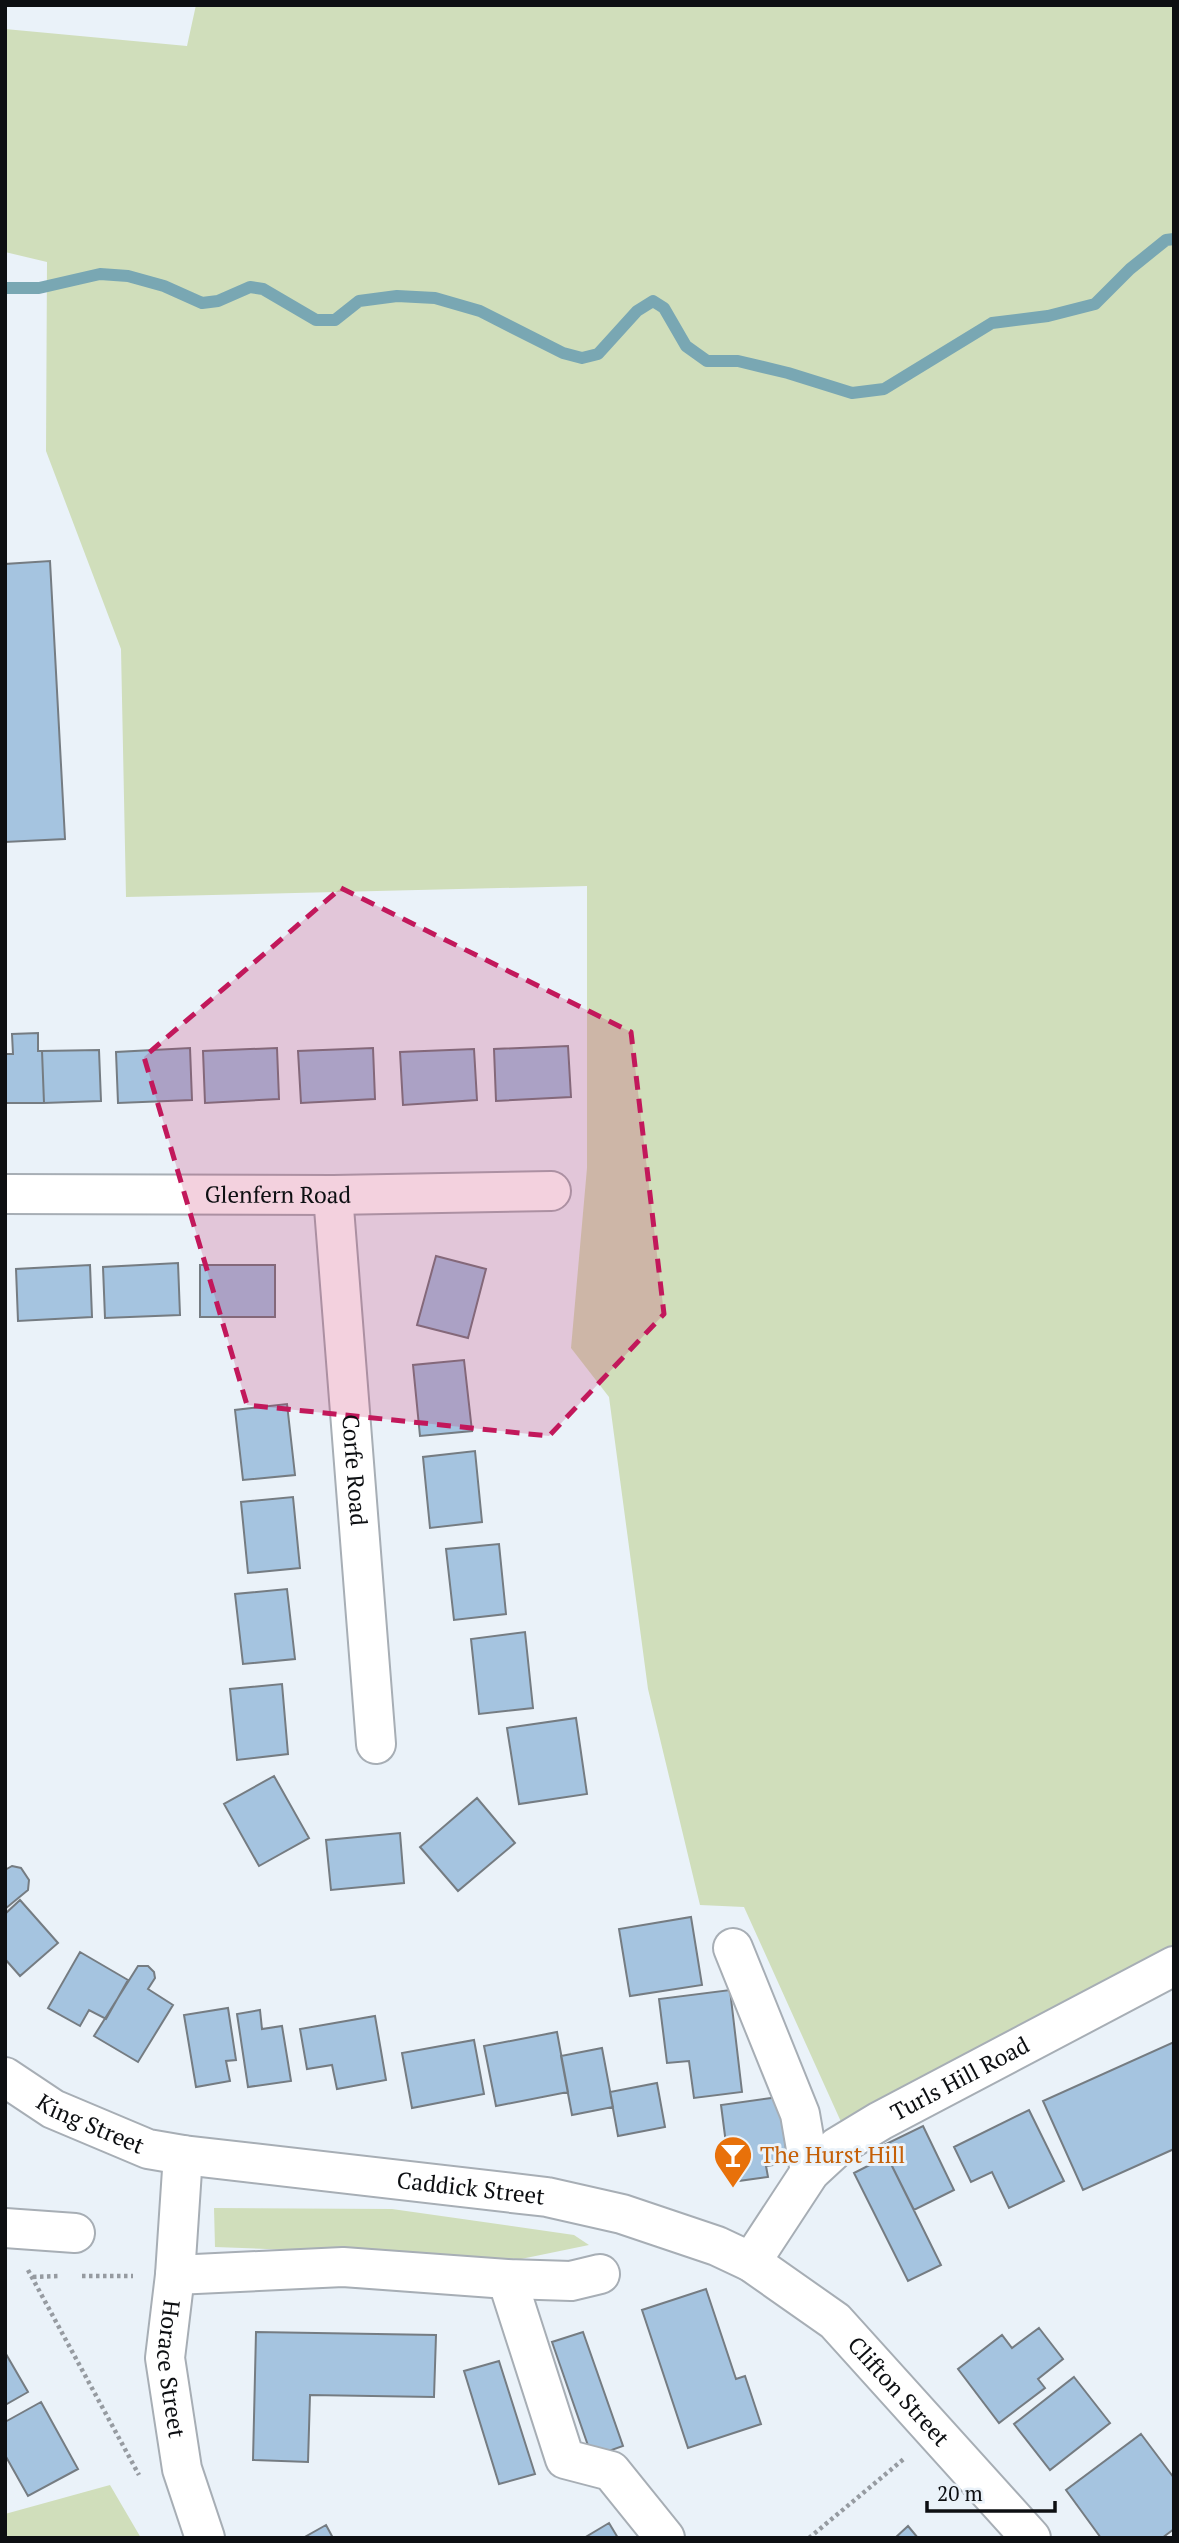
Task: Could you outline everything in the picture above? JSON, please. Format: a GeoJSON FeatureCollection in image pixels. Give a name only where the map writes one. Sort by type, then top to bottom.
{"type":"FeatureCollection","features":[{"type":"Feature","properties":{"kind":"street","name":"Glenfern Road"},"geometry":{"type":"LineString","coordinates":[[5,1194],[333,1195],[551,1191]]}},
{"type":"Feature","properties":{"kind":"street","name":"Corfe Road"},"geometry":{"type":"LineString","coordinates":[[333,1195],[376,1744]]}},
{"type":"Feature","properties":{"kind":"street"},"geometry":{"type":"LineString","coordinates":[[733,1948],[800,2114],[810,2172]]}},
{"type":"Feature","properties":{"kind":"street","name":"Turls Hill Road"},"geometry":{"type":"LineString","coordinates":[[751,2262],[810,2172],[837,2147],[1174,1966]]}},
{"type":"Feature","properties":{"kind":"street","name":"King Street"},"geometry":{"type":"LineString","coordinates":[[5,2077],[53,2109],[148,2148],[183,2155]]}},
{"type":"Feature","properties":{"kind":"street","name":"Caddick Street"},"geometry":{"type":"LineString","coordinates":[[183,2155],[547,2197],[622,2214],[717,2246],[751,2262]]}},
{"type":"Feature","properties":{"kind":"street","name":"Horace Street"},"geometry":{"type":"LineString","coordinates":[[183,2155],[175,2275],[165,2358],[182,2469],[205,2538]]}},
{"type":"Feature","properties":{"kind":"street"},"geometry":{"type":"LineString","coordinates":[[5,2228],[75,2233]]}},
{"type":"Feature","properties":{"kind":"street","name":"Clifton Street"},"geometry":{"type":"LineString","coordinates":[[751,2262],[835,2321],[1031,2538]]}},
{"type":"Feature","properties":{"kind":"street"},"geometry":{"type":"LineString","coordinates":[[175,2275],[343,2267],[571,2281],[600,2274]]}},
{"type":"Feature","properties":{"kind":"street"},"geometry":{"type":"LineString","coordinates":[[506,2279],[565,2459],[611,2471],[665,2538]]}},
{"type":"Feature","properties":{"kind":"path"},"geometry":{"type":"LineString","coordinates":[[26,2266],[140,2479]]}},
{"type":"Feature","properties":{"kind":"path"},"geometry":{"type":"LineString","coordinates":[[33,2277],[175,2275]]}},
{"type":"Feature","properties":{"kind":"path"},"geometry":{"type":"LineString","coordinates":[[809,2538],[935,2433]]}},
{"type":"Feature","properties":{"kind":"highlighted area"},"geometry":{"type":"Polygon","coordinates":[[[341,888],[631,1032],[664,1314],[549,1436],[247,1405],[144,1057],[341,888]]]}},
{"type":"Feature","properties":{"kind":"green space"},"geometry":{"type":"Polygon","coordinates":[[[196,5],[1174,5],[1174,1957],[842,2124],[744,1907],[700,1905],[648,1689],[609,1397],[571,1348],[587,1168],[587,886],[126,897],[121,649],[46,451],[47,262],[5,252],[5,29],[187,46],[196,5]]]}},
{"type":"Feature","properties":{"kind":"green space"},"geometry":{"type":"Polygon","coordinates":[[[214,2208],[392,2209],[574,2235],[589,2245],[521,2259],[215,2247],[214,2208]]]}},
{"type":"Feature","properties":{"kind":"green space"},"geometry":{"type":"Polygon","coordinates":[[[110,2485],[141,2538],[5,2538],[5,2514],[110,2485]]]}},
{"type":"Feature","properties":{"kind":"building"},"geometry":{"type":"Polygon","coordinates":[[[50,561],[65,839],[5,842],[5,564],[50,561]]]}},
{"type":"Feature","properties":{"kind":"building"},"geometry":{"type":"Polygon","coordinates":[[[38,1033],[38,1051],[42,1051],[44,1103],[5,1103],[5,1054],[13,1054],[12,1034],[38,1033]]]}},
{"type":"Feature","properties":{"kind":"building"},"geometry":{"type":"Polygon","coordinates":[[[568,1046],[571,1097],[496,1101],[494,1049],[568,1046]]]}},
{"type":"Feature","properties":{"kind":"building"},"geometry":{"type":"Polygon","coordinates":[[[190,1048],[192,1100],[118,1103],[116,1052],[190,1048]]]}},
{"type":"Feature","properties":{"kind":"building"},"geometry":{"type":"Polygon","coordinates":[[[277,1048],[279,1099],[205,1103],[203,1051],[277,1048]]]}},
{"type":"Feature","properties":{"kind":"building"},"geometry":{"type":"Polygon","coordinates":[[[373,1048],[375,1099],[301,1103],[298,1051],[373,1048]]]}},
{"type":"Feature","properties":{"kind":"building"},"geometry":{"type":"Polygon","coordinates":[[[474,1049],[477,1100],[403,1105],[400,1052],[474,1049]]]}},
{"type":"Feature","properties":{"kind":"building"},"geometry":{"type":"Polygon","coordinates":[[[99,1050],[101,1101],[44,1103],[42,1051],[99,1050]]]}},
{"type":"Feature","properties":{"kind":"building"},"geometry":{"type":"Polygon","coordinates":[[[436,1256],[486,1269],[468,1338],[417,1325],[436,1256]]]}},
{"type":"Feature","properties":{"kind":"building"},"geometry":{"type":"Polygon","coordinates":[[[178,1263],[180,1315],[105,1318],[103,1267],[178,1263]]]}},
{"type":"Feature","properties":{"kind":"building"},"geometry":{"type":"Polygon","coordinates":[[[90,1265],[92,1317],[18,1321],[16,1269],[90,1265]]]}},
{"type":"Feature","properties":{"kind":"building"},"geometry":{"type":"Polygon","coordinates":[[[200,1265],[275,1265],[275,1317],[200,1317],[200,1265]]]}},
{"type":"Feature","properties":{"kind":"building"},"geometry":{"type":"Polygon","coordinates":[[[464,1360],[472,1431],[420,1436],[413,1365],[464,1360]]]}},
{"type":"Feature","properties":{"kind":"building"},"geometry":{"type":"Polygon","coordinates":[[[287,1404],[295,1475],[243,1480],[235,1410],[287,1404]]]}},
{"type":"Feature","properties":{"kind":"building"},"geometry":{"type":"Polygon","coordinates":[[[475,1451],[482,1522],[430,1528],[423,1457],[475,1451]]]}},
{"type":"Feature","properties":{"kind":"building"},"geometry":{"type":"Polygon","coordinates":[[[293,1497],[300,1568],[248,1573],[241,1502],[293,1497]]]}},
{"type":"Feature","properties":{"kind":"building"},"geometry":{"type":"Polygon","coordinates":[[[499,1544],[506,1614],[454,1620],[446,1549],[499,1544]]]}},
{"type":"Feature","properties":{"kind":"building"},"geometry":{"type":"Polygon","coordinates":[[[287,1589],[295,1659],[243,1664],[235,1594],[287,1589]]]}},
{"type":"Feature","properties":{"kind":"building"},"geometry":{"type":"Polygon","coordinates":[[[525,1632],[533,1708],[479,1714],[471,1639],[525,1632]]]}},
{"type":"Feature","properties":{"kind":"building"},"geometry":{"type":"Polygon","coordinates":[[[282,1684],[288,1754],[237,1760],[230,1689],[282,1684]]]}},
{"type":"Feature","properties":{"kind":"building"},"geometry":{"type":"Polygon","coordinates":[[[576,1718],[587,1794],[519,1804],[507,1728],[576,1718]]]}},
{"type":"Feature","properties":{"kind":"building"},"geometry":{"type":"Polygon","coordinates":[[[274,1776],[309,1838],[259,1866],[224,1804],[274,1776]]]}},
{"type":"Feature","properties":{"kind":"building"},"geometry":{"type":"Polygon","coordinates":[[[477,1798],[515,1843],[458,1891],[420,1847],[477,1798]]]}},
{"type":"Feature","properties":{"kind":"building"},"geometry":{"type":"Polygon","coordinates":[[[400,1833],[404,1883],[331,1890],[326,1840],[400,1833]]]}},
{"type":"Feature","properties":{"kind":"building"},"geometry":{"type":"Polygon","coordinates":[[[12,1866],[21,1868],[29,1880],[28,1890],[5,1909],[5,1870],[12,1866]]]}},
{"type":"Feature","properties":{"kind":"building"},"geometry":{"type":"Polygon","coordinates":[[[20,1900],[58,1943],[20,1976],[5,1959],[5,1914],[20,1900]]]}},
{"type":"Feature","properties":{"kind":"building"},"geometry":{"type":"Polygon","coordinates":[[[691,1917],[702,1985],[630,1996],[619,1929],[691,1917]]]}},
{"type":"Feature","properties":{"kind":"building"},"geometry":{"type":"Polygon","coordinates":[[[80,1952],[128,1980],[106,2019],[89,2010],[80,2026],[48,2008],[80,1952]]]}},
{"type":"Feature","properties":{"kind":"building"},"geometry":{"type":"Polygon","coordinates":[[[138,1966],[148,1966],[154,1972],[155,1978],[148,1989],[173,2005],[138,2062],[94,2036],[138,1966]]]}},
{"type":"Feature","properties":{"kind":"building"},"geometry":{"type":"Polygon","coordinates":[[[730,1990],[742,2092],[694,2098],[689,2061],[667,2063],[659,1999],[730,1990]]]}},
{"type":"Feature","properties":{"kind":"building"},"geometry":{"type":"Polygon","coordinates":[[[228,2008],[236,2060],[226,2061],[230,2081],[196,2087],[184,2015],[228,2008]]]}},
{"type":"Feature","properties":{"kind":"building"},"geometry":{"type":"Polygon","coordinates":[[[260,2010],[262,2029],[282,2026],[291,2081],[248,2087],[237,2014],[260,2010]]]}},
{"type":"Feature","properties":{"kind":"building"},"geometry":{"type":"Polygon","coordinates":[[[375,2016],[386,2080],[337,2089],[332,2065],[307,2069],[300,2029],[375,2016]]]}},
{"type":"Feature","properties":{"kind":"building"},"geometry":{"type":"Polygon","coordinates":[[[557,2032],[568,2092],[496,2106],[484,2046],[557,2032]]]}},
{"type":"Feature","properties":{"kind":"building"},"geometry":{"type":"Polygon","coordinates":[[[474,2040],[484,2094],[412,2108],[402,2053],[474,2040]]]}},
{"type":"Feature","properties":{"kind":"building"},"geometry":{"type":"Polygon","coordinates":[[[1174,2042],[1174,2149],[1083,2190],[1043,2101],[1174,2042]]]}},
{"type":"Feature","properties":{"kind":"building"},"geometry":{"type":"Polygon","coordinates":[[[602,2048],[613,2107],[572,2115],[561,2056],[602,2048]]]}},
{"type":"Feature","properties":{"kind":"building"},"geometry":{"type":"Polygon","coordinates":[[[657,2083],[665,2127],[618,2136],[610,2092],[657,2083]]]}},
{"type":"Feature","properties":{"kind":"building"},"geometry":{"type":"Polygon","coordinates":[[[779,2097],[788,2163],[766,2166],[768,2177],[731,2182],[721,2105],[779,2097]]]}},
{"type":"Feature","properties":{"kind":"building"},"geometry":{"type":"Polygon","coordinates":[[[1029,2110],[1064,2181],[1009,2208],[992,2172],[971,2182],[954,2147],[1029,2110]]]}},
{"type":"Feature","properties":{"kind":"building"},"geometry":{"type":"Polygon","coordinates":[[[923,2126],[954,2190],[914,2210],[882,2146],[923,2126]]]}},
{"type":"Feature","properties":{"kind":"building"},"geometry":{"type":"Polygon","coordinates":[[[887,2156],[941,2265],[908,2281],[854,2173],[887,2156]]]}},
{"type":"Feature","properties":{"kind":"building"},"geometry":{"type":"Polygon","coordinates":[[[706,2289],[736,2379],[745,2376],[761,2424],[688,2448],[642,2310],[706,2289]]]}},
{"type":"Feature","properties":{"kind":"building"},"geometry":{"type":"Polygon","coordinates":[[[1039,2328],[1063,2359],[1038,2379],[1045,2388],[999,2423],[958,2369],[1002,2335],[1012,2348],[1039,2328]]]}},
{"type":"Feature","properties":{"kind":"building"},"geometry":{"type":"Polygon","coordinates":[[[256,2332],[436,2335],[434,2397],[310,2395],[308,2462],[253,2460],[256,2332]]]}},
{"type":"Feature","properties":{"kind":"building"},"geometry":{"type":"Polygon","coordinates":[[[583,2332],[623,2446],[592,2457],[552,2342],[583,2332]]]}},
{"type":"Feature","properties":{"kind":"building"},"geometry":{"type":"Polygon","coordinates":[[[5,2355],[28,2392],[5,2405],[5,2355]]]}},
{"type":"Feature","properties":{"kind":"building"},"geometry":{"type":"Polygon","coordinates":[[[499,2361],[535,2474],[499,2484],[464,2371],[499,2361]]]}},
{"type":"Feature","properties":{"kind":"building"},"geometry":{"type":"Polygon","coordinates":[[[1074,2377],[1110,2423],[1050,2470],[1014,2424],[1074,2377]]]}},
{"type":"Feature","properties":{"kind":"building"},"geometry":{"type":"Polygon","coordinates":[[[41,2402],[78,2469],[28,2496],[5,2455],[5,2422],[41,2402]]]}},
{"type":"Feature","properties":{"kind":"building"},"geometry":{"type":"Polygon","coordinates":[[[1141,2434],[1174,2478],[1174,2529],[1162,2538],[1101,2538],[1066,2490],[1141,2434]]]}},
{"type":"Feature","properties":{"kind":"building"},"geometry":{"type":"Polygon","coordinates":[[[609,2523],[618,2538],[584,2538],[609,2523]]]}},
{"type":"Feature","properties":{"kind":"building"},"geometry":{"type":"Polygon","coordinates":[[[326,2525],[333,2538],[303,2538],[326,2525]]]}},
{"type":"Feature","properties":{"kind":"building"},"geometry":{"type":"Polygon","coordinates":[[[908,2526],[918,2538],[895,2538],[908,2526]]]}},
{"type":"Feature","properties":{"kind":"waterway"},"geometry":{"type":"LineString","coordinates":[[5,288],[39,288],[100,274],[128,276],[164,286],[202,303],[218,301],[250,287],[263,289],[316,320],[335,320],[359,301],[397,296],[435,298],[480,311],[563,353],[582,358],[598,354],[637,311],[653,301],[664,308],[686,346],[707,361],[738,361],[852,393],[884,389],[992,323],[1048,316],[1095,304],[1130,269],[1166,240],[1174,239]]}},
{"type":"Feature","properties":{"kind":"place","name":"The Hurst Hill"},"geometry":{"type":"Point","coordinates":[733,2189]}}]}
